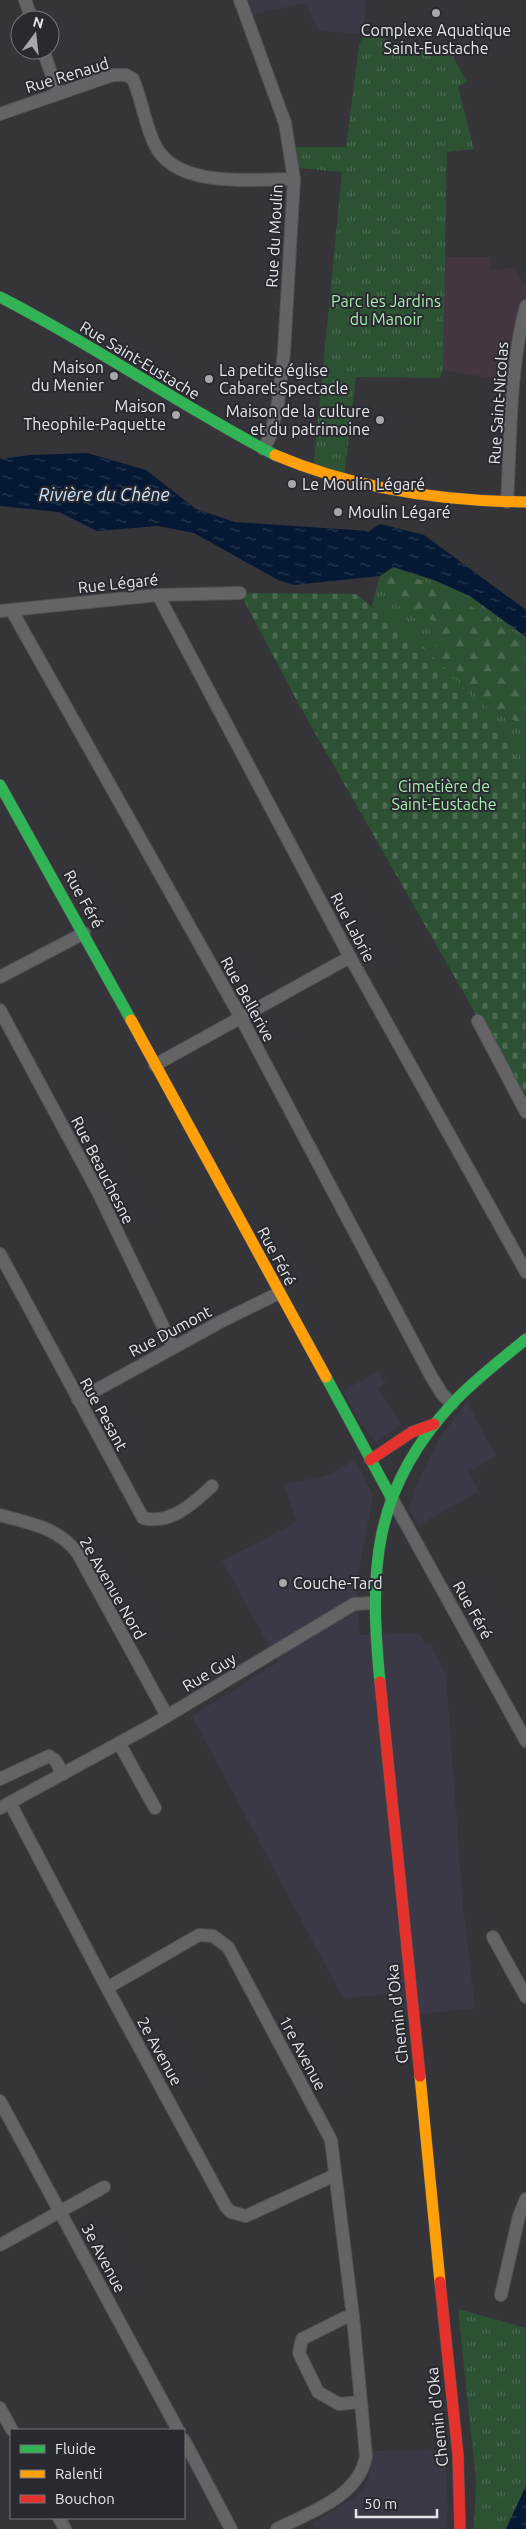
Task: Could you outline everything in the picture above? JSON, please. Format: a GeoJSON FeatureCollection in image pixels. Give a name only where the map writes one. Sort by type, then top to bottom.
{"type":"FeatureCollection","features":[{"type":"Feature","properties":{"kind":"street","name":"Rue du Moulin"},"geometry":{"type":"LineString","coordinates":[[240,0],[285,123],[294,179],[281,378],[270,437],[263,449]]}},
{"type":"Feature","properties":{"kind":"street"},"geometry":{"type":"LineString","coordinates":[[46,60],[58,93]]}},
{"type":"Feature","properties":{"kind":"street","name":"Rue Renaud"},"geometry":{"type":"LineString","coordinates":[[0,114],[113,74],[126,75],[133,79],[137,87],[154,144],[161,156],[177,169],[212,179],[294,179]]}},
{"type":"Feature","properties":{"kind":"street","name":"Rue Saint-Eustache"},"geometry":{"type":"LineString","coordinates":[[0,297],[210,421],[263,449],[309,470],[428,497],[526,502]]}},
{"type":"Feature","properties":{"kind":"street","name":"Rue Saint-Nicolas"},"geometry":{"type":"LineString","coordinates":[[508,502],[514,382],[521,324],[526,306]]}},
{"type":"Feature","properties":{"kind":"street","name":"Rue Légaré"},"geometry":{"type":"LineString","coordinates":[[6,611],[158,595],[240,593]]}},
{"type":"Feature","properties":{"kind":"street","name":"Rue Labrie"},"geometry":{"type":"LineString","coordinates":[[158,595],[350,957],[526,1272]]}},
{"type":"Feature","properties":{"kind":"street","name":"Rue Bellerive"},"geometry":{"type":"LineString","coordinates":[[6,611],[240,1016],[431,1376],[442,1394],[452,1404]]}},
{"type":"Feature","properties":{"kind":"street","name":"Rue Féré"},"geometry":{"type":"LineString","coordinates":[[0,785],[84,933],[370,1460],[526,1741]]}},
{"type":"Feature","properties":{"kind":"street"},"geometry":{"type":"LineString","coordinates":[[0,977],[84,933]]}},
{"type":"Feature","properties":{"kind":"street"},"geometry":{"type":"LineString","coordinates":[[155,1065],[240,1016],[350,957]]}},
{"type":"Feature","properties":{"kind":"street","name":"Rue Beauchesne"},"geometry":{"type":"LineString","coordinates":[[0,1010],[98,1192],[173,1347]]}},
{"type":"Feature","properties":{"kind":"street"},"geometry":{"type":"LineString","coordinates":[[478,1020],[526,1112]]}},
{"type":"Feature","properties":{"kind":"street","name":"Rue Pesant"},"geometry":{"type":"LineString","coordinates":[[0,1254],[143,1518],[156,1522],[190,1507],[212,1486]]}},
{"type":"Feature","properties":{"kind":"street","name":"Rue Dumont"},"geometry":{"type":"LineString","coordinates":[[78,1400],[173,1347],[279,1293]]}},
{"type":"Feature","properties":{"kind":"street","name":"Chemin d'Oka"},"geometry":{"type":"LineString","coordinates":[[460,2529],[458,2455],[373,1603],[376,1547],[392,1497],[415,1450],[452,1404],[526,1339]]}},
{"type":"Feature","properties":{"kind":"street"},"geometry":{"type":"LineString","coordinates":[[370,1460],[412,1432],[434,1424]]}},
{"type":"Feature","properties":{"kind":"street","name":"2e Avenue Nord"},"geometry":{"type":"LineString","coordinates":[[0,1515],[49,1529],[65,1538],[77,1552],[167,1716]]}},
{"type":"Feature","properties":{"kind":"street","name":"Rue Guy"},"geometry":{"type":"LineString","coordinates":[[5,1805],[119,1744],[354,1604],[373,1603]]}},
{"type":"Feature","properties":{"kind":"street"},"geometry":{"type":"LineString","coordinates":[[119,1744],[155,1808]]}},
{"type":"Feature","properties":{"kind":"street"},"geometry":{"type":"LineString","coordinates":[[0,1779],[49,1756],[55,1760],[63,1774]]}},
{"type":"Feature","properties":{"kind":"street","name":"2e Avenue"},"geometry":{"type":"LineString","coordinates":[[5,1805],[231,2212],[246,2216],[335,2174]]}},
{"type":"Feature","properties":{"kind":"street","name":"1re Avenue"},"geometry":{"type":"LineString","coordinates":[[107,1988],[199,1935],[212,1936],[228,1947],[332,2140],[353,2317],[366,2456],[360,2477],[342,2494],[276,2529]]}},
{"type":"Feature","properties":{"kind":"street"},"geometry":{"type":"LineString","coordinates":[[493,1938],[526,1997]]}},
{"type":"Feature","properties":{"kind":"street","name":"3e Avenue"},"geometry":{"type":"LineString","coordinates":[[0,2101],[177,2429]]}},
{"type":"Feature","properties":{"kind":"street"},"geometry":{"type":"LineString","coordinates":[[0,2245],[104,2187]]}},
{"type":"Feature","properties":{"kind":"street"},"geometry":{"type":"LineString","coordinates":[[502,2295],[520,2216],[526,2199]]}},
{"type":"Feature","properties":{"kind":"street"},"geometry":{"type":"LineString","coordinates":[[353,2317],[344,2318],[302,2339],[299,2353],[318,2392],[328,2400],[339,2404],[360,2402]]}},
{"type":"Feature","properties":{"kind":"street"},"geometry":{"type":"LineString","coordinates":[[0,2408],[11,2429]]}},
{"type":"Feature","properties":{"kind":"street"},"geometry":{"type":"LineString","coordinates":[[185,2442],[232,2529]]}},
{"type":"Feature","properties":{"kind":"shaded area"},"geometry":{"type":"Polygon","coordinates":[[[234,0],[365,0],[364,34],[318,31],[306,3],[241,17],[234,0]]]}},
{"type":"Feature","properties":{"kind":"shaded area"},"geometry":{"type":"Polygon","coordinates":[[[444,257],[490,257],[491,270],[514,268],[526,287],[526,306],[514,382],[443,370],[444,257]]]}},
{"type":"Feature","properties":{"kind":"shaded area"},"geometry":{"type":"Polygon","coordinates":[[[378,1371],[386,1383],[378,1388],[401,1425],[376,1443],[358,1419],[343,1391],[378,1371]]]}},
{"type":"Feature","properties":{"kind":"shaded area"},"geometry":{"type":"Polygon","coordinates":[[[467,1402],[496,1456],[468,1472],[479,1491],[418,1526],[409,1509],[415,1488],[439,1439],[467,1402]]]}},
{"type":"Feature","properties":{"kind":"shaded area"},"geometry":{"type":"Polygon","coordinates":[[[355,1460],[373,1496],[356,1585],[360,1635],[419,1633],[425,1644],[430,1643],[446,1674],[463,1907],[475,2008],[397,2017],[395,1994],[343,1998],[192,1716],[278,1662],[222,1561],[296,1522],[284,1484],[325,1476],[355,1460]]]}},
{"type":"Feature","properties":{"kind":"shaded area"},"geometry":{"type":"Polygon","coordinates":[[[445,2450],[448,2509],[445,2529],[316,2529],[313,2523],[355,2497],[367,2484],[373,2451],[445,2450]]]}},
{"type":"Feature","properties":{"kind":"green space","name":"Parc les Jardins du Manoir"},"geometry":{"type":"Polygon","coordinates":[[[364,34],[389,40],[389,49],[451,53],[467,82],[458,87],[474,149],[447,152],[443,370],[440,378],[356,377],[344,479],[313,470],[342,172],[298,168],[290,147],[346,147],[359,45],[364,34]]]}},
{"type":"Feature","properties":{"kind":"green space"},"geometry":{"type":"Polygon","coordinates":[[[393,567],[434,580],[470,596],[526,637],[526,776],[494,720],[403,645],[372,605],[380,576],[393,567]]]}},
{"type":"Feature","properties":{"kind":"green space"},"geometry":{"type":"Polygon","coordinates":[[[392,571],[433,584],[526,639],[526,725],[489,710],[455,668],[436,654],[434,621],[393,603],[384,592],[383,580],[392,571]]]}},
{"type":"Feature","properties":{"kind":"green space","name":"Cimetière de Saint-Eustache"},"geometry":{"type":"Polygon","coordinates":[[[240,593],[356,594],[427,650],[494,720],[525,774],[526,1093],[522,1095],[298,703],[240,593]]]}},
{"type":"Feature","properties":{"kind":"green space"},"geometry":{"type":"Polygon","coordinates":[[[458,2309],[526,2328],[526,2486],[506,2529],[474,2529],[476,2481],[458,2309]]]}},
{"type":"Feature","properties":{"kind":"water","name":"Rivière du Chêne"},"geometry":{"type":"Polygon","coordinates":[[[87,453],[146,470],[196,509],[235,522],[369,531],[380,524],[424,535],[526,610],[526,637],[470,596],[434,580],[393,567],[380,576],[294,585],[278,580],[194,533],[158,526],[97,531],[59,512],[0,506],[0,459],[30,455],[87,453]]]}},
{"type":"Feature","properties":{"kind":"water"},"geometry":{"type":"Polygon","coordinates":[[[526,2486],[526,2529],[506,2529],[524,2490],[526,2486]]]}},
{"type":"Feature","properties":{"kind":"traffic: fast"},"geometry":{"type":"LineString","coordinates":[[0,297],[275,455]]}},
{"type":"Feature","properties":{"kind":"traffic: fast"},"geometry":{"type":"LineString","coordinates":[[0,785],[131,1020]]}},
{"type":"Feature","properties":{"kind":"traffic: fast"},"geometry":{"type":"LineString","coordinates":[[380,1682],[375,1604],[377,1568],[382,1534],[391,1500],[405,1468],[425,1436],[460,1395],[526,1339]]}},
{"type":"Feature","properties":{"kind":"traffic: fast"},"geometry":{"type":"LineString","coordinates":[[326,1377],[391,1497]]}},
{"type":"Feature","properties":{"kind":"traffic: slow"},"geometry":{"type":"LineString","coordinates":[[275,455],[336,477],[398,491],[461,499],[526,502]]}},
{"type":"Feature","properties":{"kind":"traffic: slow"},"geometry":{"type":"LineString","coordinates":[[131,1020],[326,1377]]}},
{"type":"Feature","properties":{"kind":"traffic: slow"},"geometry":{"type":"LineString","coordinates":[[420,2076],[440,2282]]}},
{"type":"Feature","properties":{"kind":"traffic: jam"},"geometry":{"type":"LineString","coordinates":[[370,1460],[412,1432],[434,1424]]}},
{"type":"Feature","properties":{"kind":"traffic: jam"},"geometry":{"type":"LineString","coordinates":[[380,1682],[420,2076]]}},
{"type":"Feature","properties":{"kind":"traffic: jam"},"geometry":{"type":"LineString","coordinates":[[440,2282],[458,2455],[460,2529]]}},
{"type":"Feature","properties":{"kind":"place","name":"Complexe Aquatique Saint-Eustache"},"geometry":{"type":"Point","coordinates":[436,13]}},
{"type":"Feature","properties":{"kind":"place","name":"Maison du Menier"},"geometry":{"type":"Point","coordinates":[114,376]}},
{"type":"Feature","properties":{"kind":"place","name":"La petite église Cabaret Spectacle"},"geometry":{"type":"Point","coordinates":[209,379]}},
{"type":"Feature","properties":{"kind":"place","name":"Maison Theophile-Paquette"},"geometry":{"type":"Point","coordinates":[176,415]}},
{"type":"Feature","properties":{"kind":"place","name":"Maison de la culture et du patrimoine"},"geometry":{"type":"Point","coordinates":[380,420]}},
{"type":"Feature","properties":{"kind":"place","name":"Le Moulin Légaré"},"geometry":{"type":"Point","coordinates":[292,484]}},
{"type":"Feature","properties":{"kind":"place","name":"Moulin Légaré"},"geometry":{"type":"Point","coordinates":[338,512]}},
{"type":"Feature","properties":{"kind":"place","name":"Couche-Tard"},"geometry":{"type":"Point","coordinates":[283,1583]}}]}
